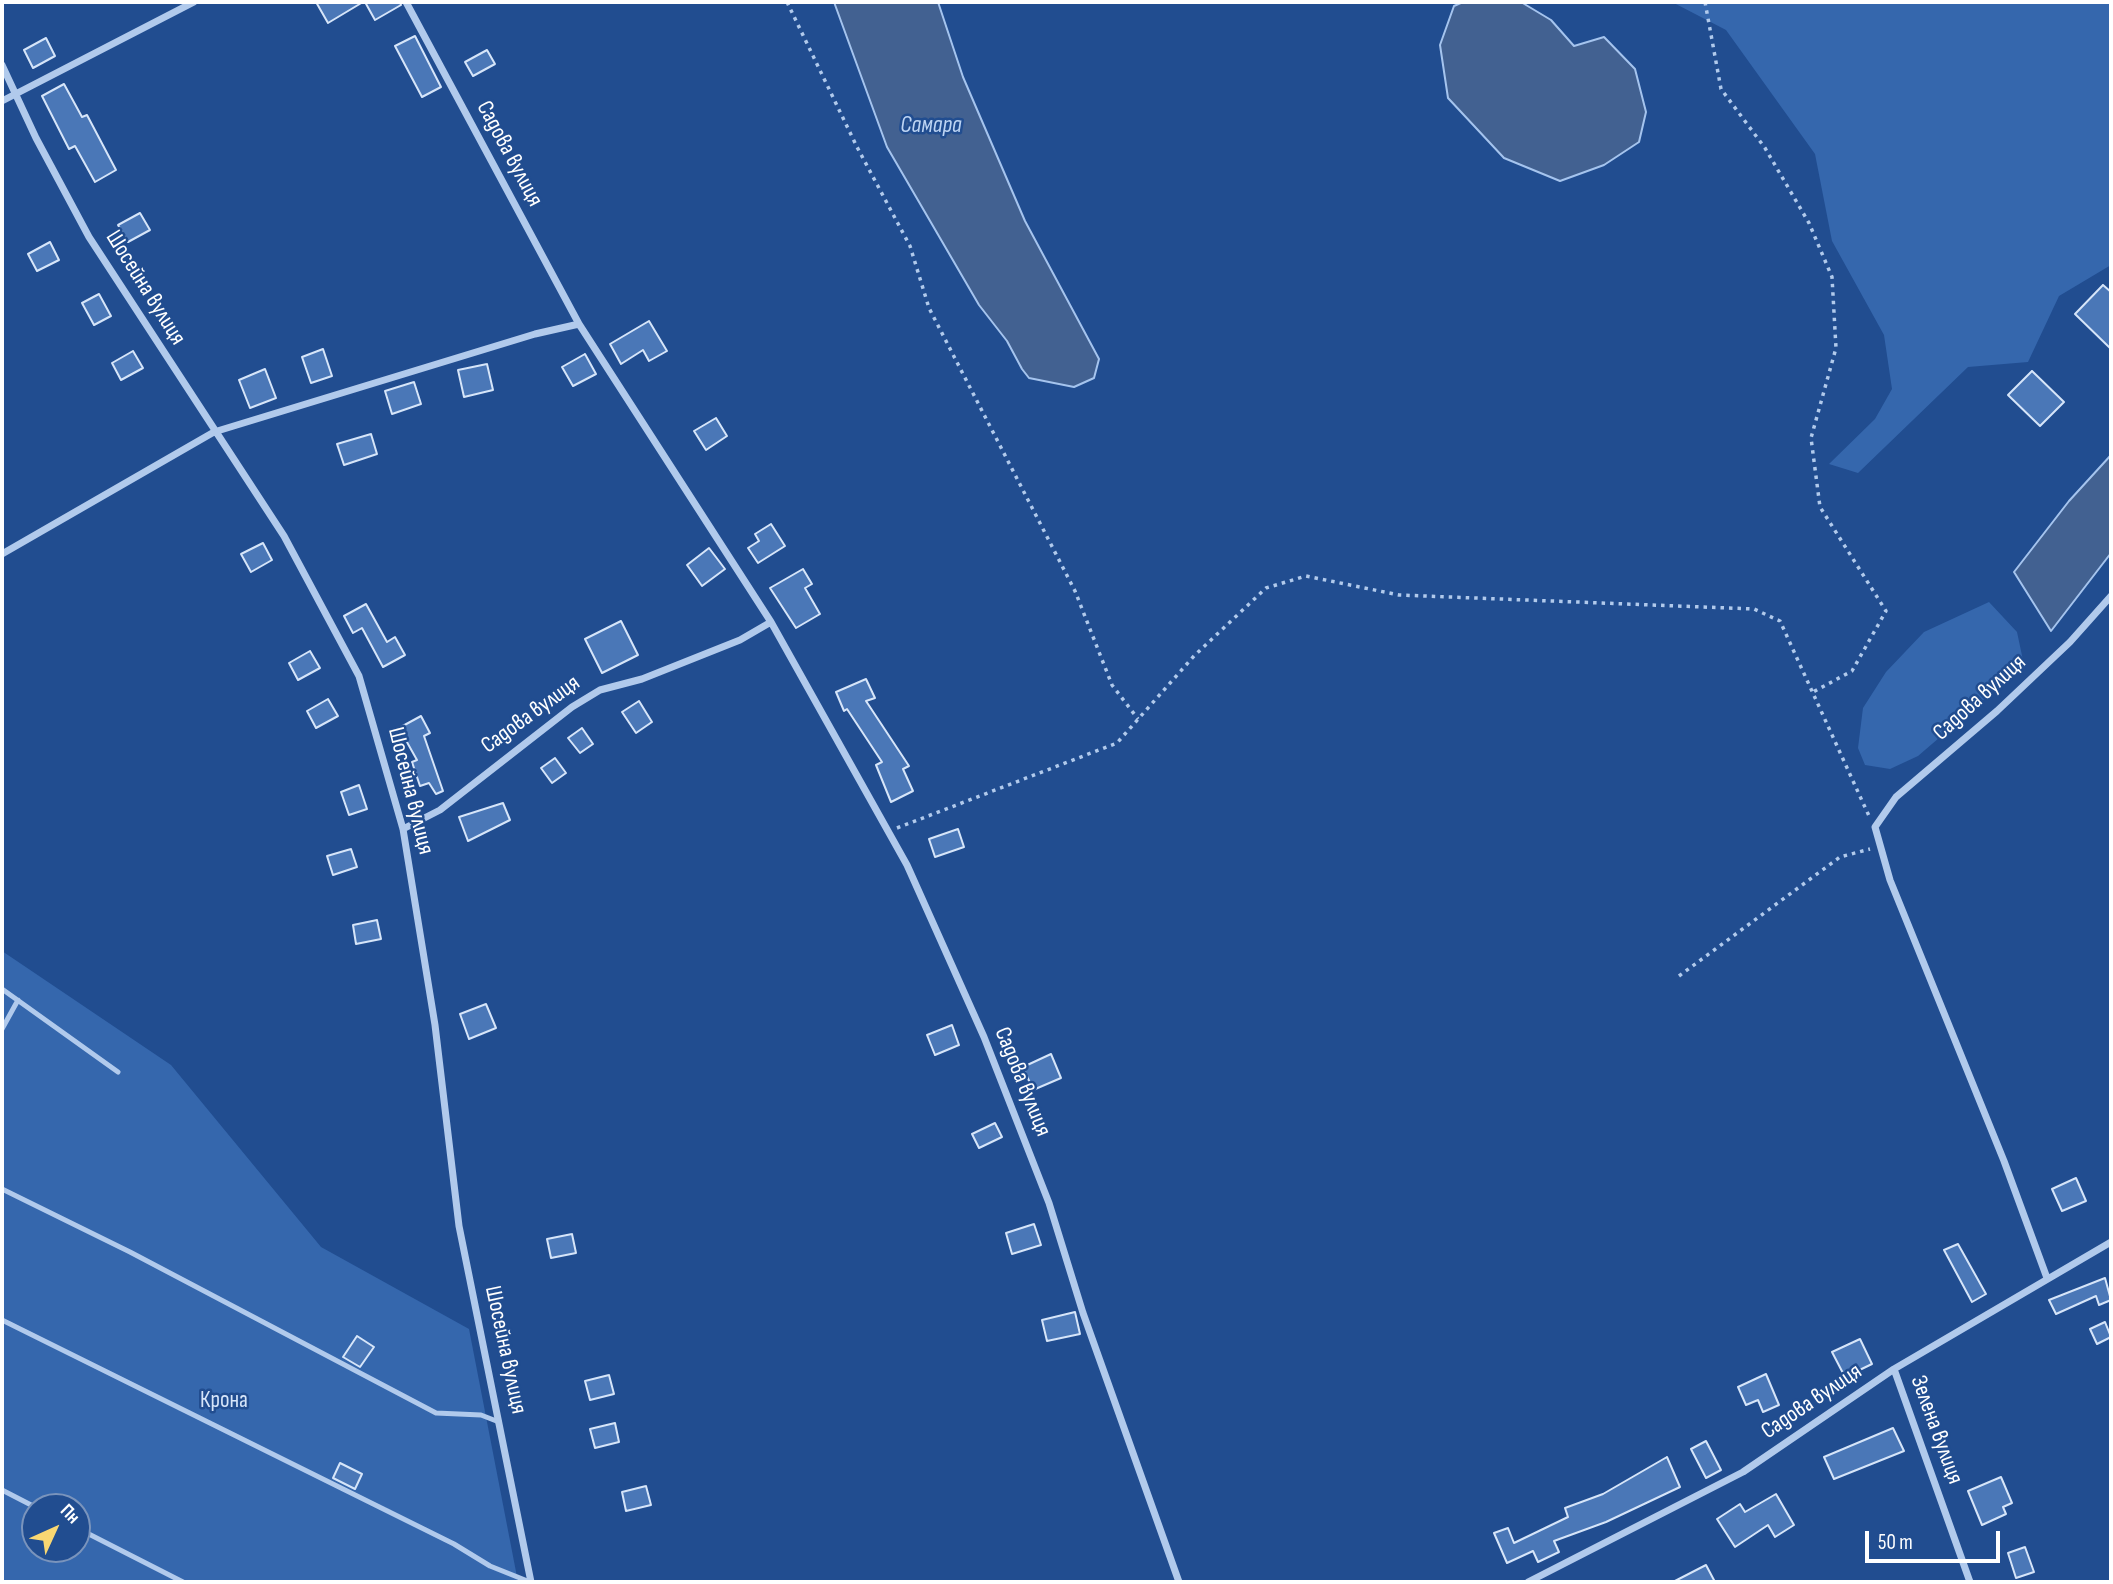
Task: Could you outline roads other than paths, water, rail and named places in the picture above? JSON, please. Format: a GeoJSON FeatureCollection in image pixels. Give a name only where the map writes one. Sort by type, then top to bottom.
{"type":"FeatureCollection","features":[{"type":"Feature","properties":{"kind":"street"},"geometry":{"type":"LineString","coordinates":[[2,101],[194,2]]}},
{"type":"Feature","properties":{"kind":"street","name":"Садова вулиця"},"geometry":{"type":"LineString","coordinates":[[406,2],[579,324],[659,452],[726,547],[907,865],[984,1037],[1049,1203],[1083,1313],[1178,1582]]}},
{"type":"Feature","properties":{"kind":"street","name":"Шосейна вулиця"},"geometry":{"type":"LineString","coordinates":[[2,65],[36,138],[89,237],[284,537],[359,676],[403,829],[435,1025],[459,1226],[501,1423],[531,1582]]}},
{"type":"Feature","properties":{"kind":"street"},"geometry":{"type":"LineString","coordinates":[[2,554],[214,432],[535,334],[579,324]]}},
{"type":"Feature","properties":{"kind":"street","name":"Садова вулиця"},"geometry":{"type":"LineString","coordinates":[[2047,1279],[2004,1161],[1878,846],[1875,828],[1896,797],[1997,711],[2070,642],[2111,596]]}},
{"type":"Feature","properties":{"kind":"street","name":"Садова вулиця"},"geometry":{"type":"LineString","coordinates":[[403,829],[440,810],[572,707],[600,690],[642,679],[740,640],[771,622]]}},
{"type":"Feature","properties":{"kind":"street","name":"Садова вулиця"},"geometry":{"type":"LineString","coordinates":[[1528,1582],[1743,1472],[1894,1369],[2111,1242]]}},
{"type":"Feature","properties":{"kind":"street","name":"Зелена вулиця"},"geometry":{"type":"LineString","coordinates":[[1894,1369],[1970,1582]]}},
{"type":"Feature","properties":{"kind":"lane"},"geometry":{"type":"LineString","coordinates":[[2,989],[118,1072]]}},
{"type":"Feature","properties":{"kind":"lane"},"geometry":{"type":"LineString","coordinates":[[2,1029],[18,1000]]}},
{"type":"Feature","properties":{"kind":"lane"},"geometry":{"type":"LineString","coordinates":[[2,1189],[130,1252],[436,1413],[481,1415],[501,1423]]}},
{"type":"Feature","properties":{"kind":"lane"},"geometry":{"type":"LineString","coordinates":[[2,1320],[454,1544],[490,1566],[531,1582]]}},
{"type":"Feature","properties":{"kind":"lane"},"geometry":{"type":"LineString","coordinates":[[2,1490],[21,1500]]}},
{"type":"Feature","properties":{"kind":"lane"},"geometry":{"type":"LineString","coordinates":[[91,1535],[183,1582]]}},
{"type":"Feature","properties":{"kind":"water","name":"Самара"},"geometry":{"type":"Polygon","coordinates":[[[834,2],[938,2],[963,77],[1025,221],[1099,359],[1094,378],[1074,387],[1029,378],[1022,369],[1007,341],[979,305],[887,147],[834,2]]]}},
{"type":"Feature","properties":{"kind":"water"},"geometry":{"type":"Polygon","coordinates":[[[1463,2],[1521,2],[1551,20],[1574,46],[1604,37],[1635,69],[1646,112],[1639,142],[1604,165],[1560,181],[1504,158],[1448,98],[1440,45],[1454,6],[1463,2]]]}},
{"type":"Feature","properties":{"kind":"water"},"geometry":{"type":"Polygon","coordinates":[[[2111,455],[2111,553],[2051,631],[2014,572],[2069,501],[2111,455]]]}},
{"type":"Feature","properties":{"kind":"park label","name":"Крона"},"geometry":{"type":"Point","coordinates":[224,1401]}}]}
